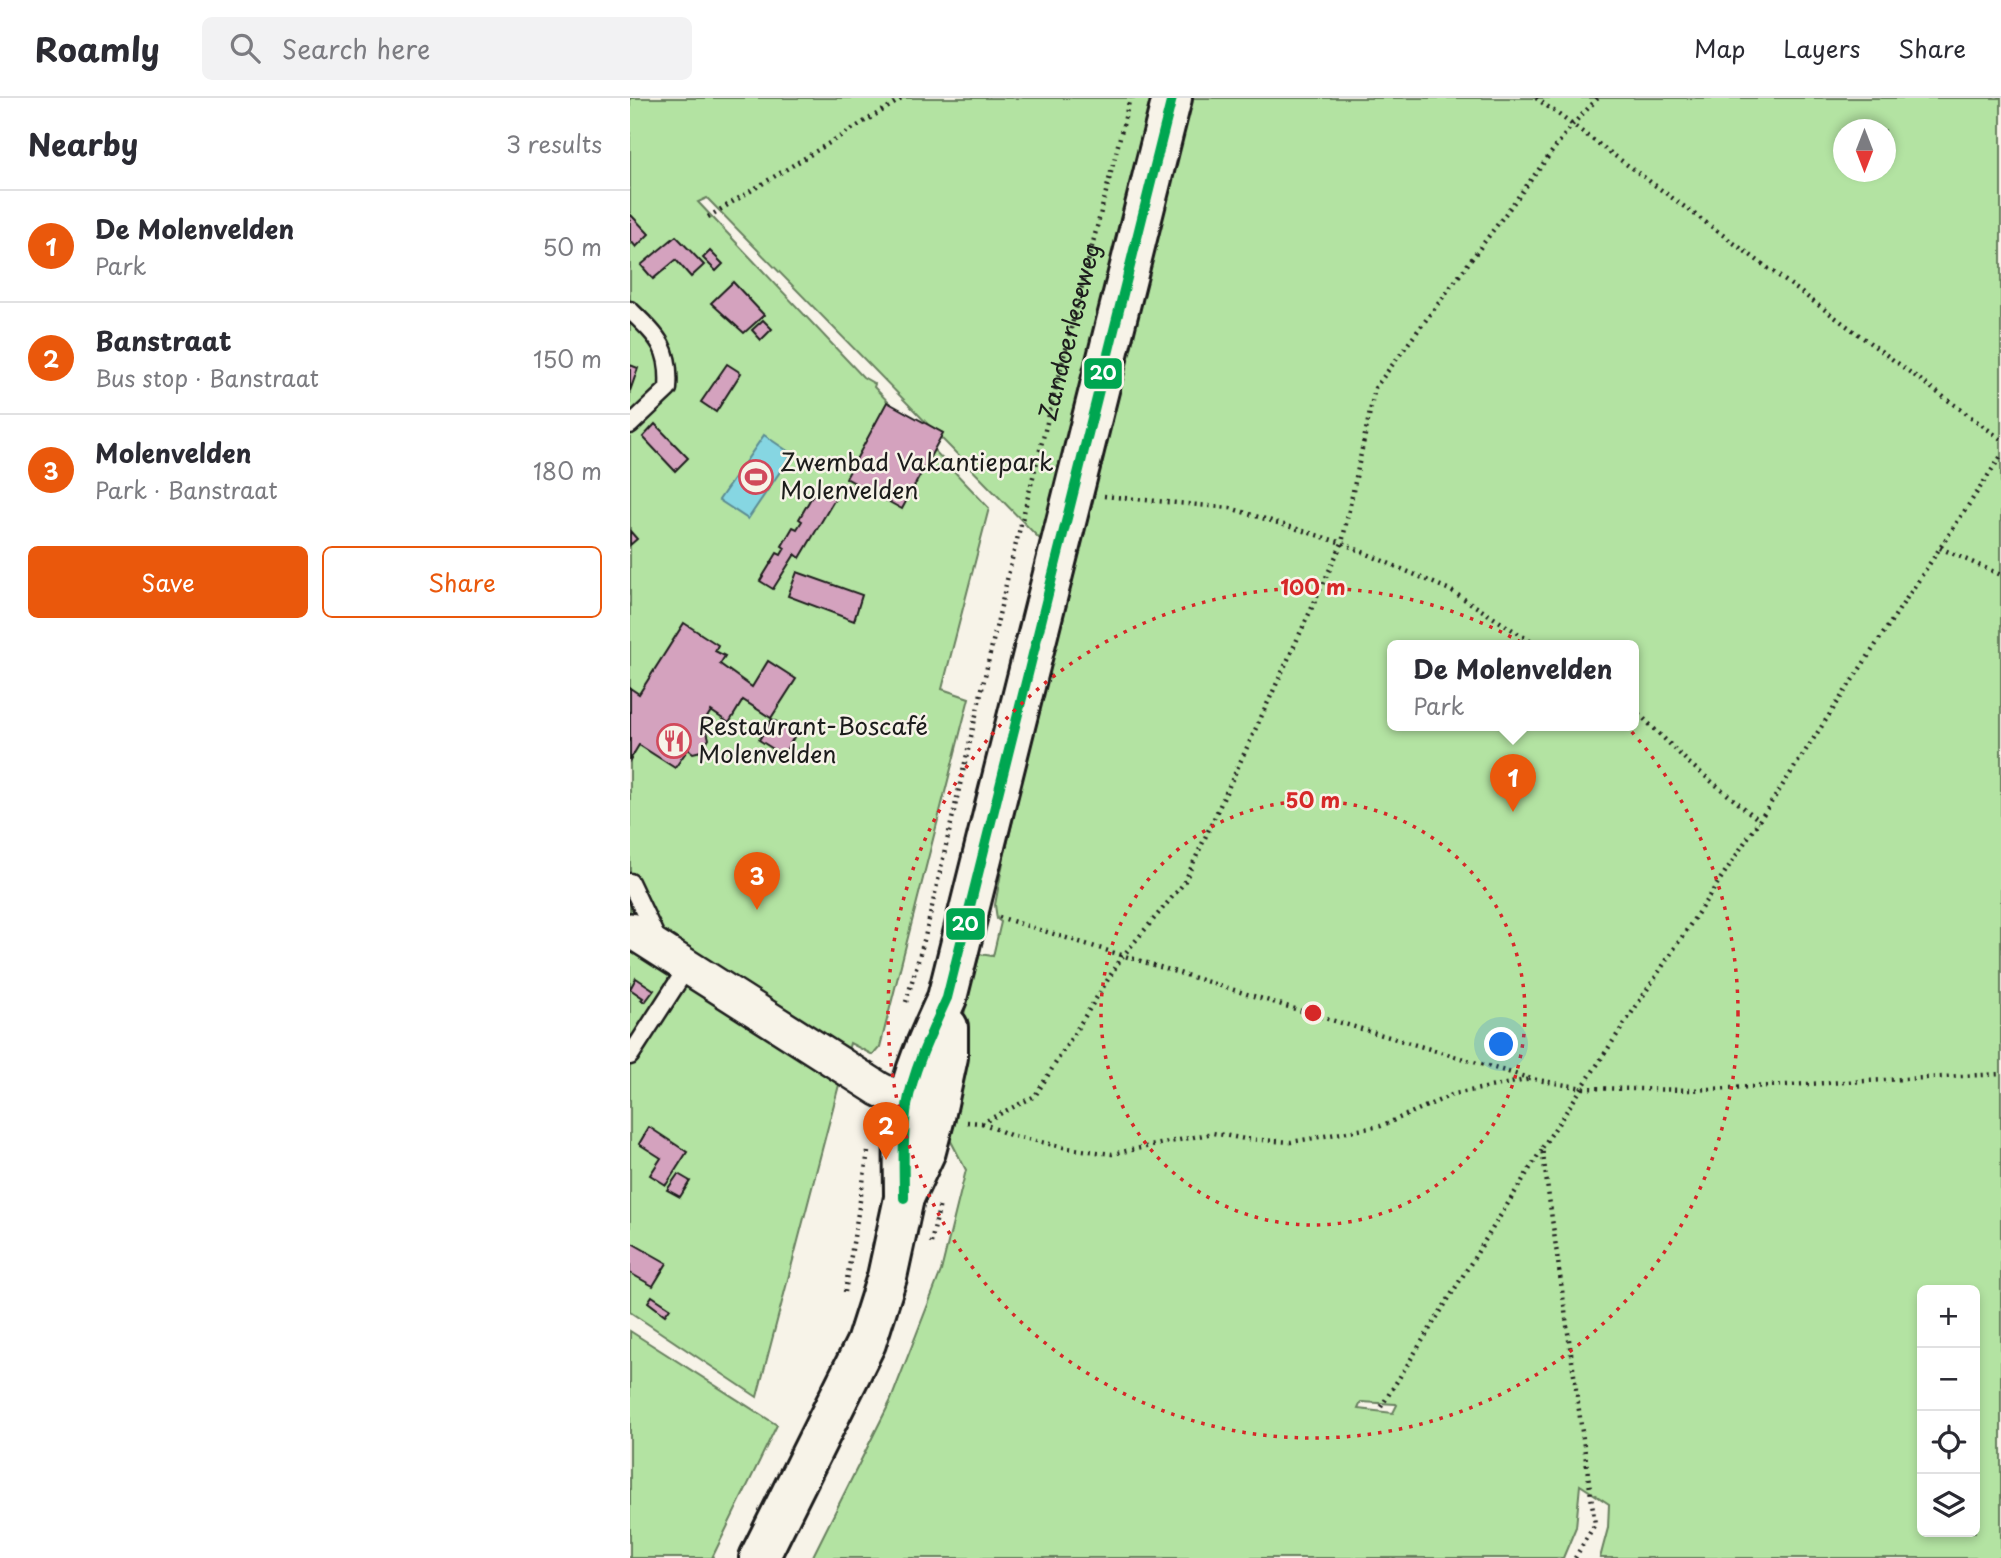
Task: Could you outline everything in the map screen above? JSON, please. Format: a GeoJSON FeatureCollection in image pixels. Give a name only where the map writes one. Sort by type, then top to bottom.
{"type":"FeatureCollection","features":[{"type":"Feature","properties":{"kind":"street","name":"Zandoerleseweg"},"geometry":{"type":"LineString","coordinates":[[759,1558],[866,1343],[887,1277],[904,1198],[926,1151],[948,1057],[947,999],[952,904],[1042,619],[1172,98]]}},
{"type":"Feature","properties":{"kind":"street"},"geometry":{"type":"LineString","coordinates":[[630,930],[879,1089],[933,1114]]}},
{"type":"Feature","properties":{"kind":"lane"},"geometry":{"type":"LineString","coordinates":[[630,310],[659,338],[670,367],[668,389],[630,425]]}},
{"type":"Feature","properties":{"kind":"lane"},"geometry":{"type":"LineString","coordinates":[[630,882],[676,960],[630,1056]]}},
{"type":"Feature","properties":{"kind":"path"},"geometry":{"type":"LineString","coordinates":[[708,217],[903,98]]}},
{"type":"Feature","properties":{"kind":"path","name":"Zandoerleseweg"},"geometry":{"type":"LineString","coordinates":[[902,1015],[952,904],[1010,567],[1130,98]]}},
{"type":"Feature","properties":{"kind":"path"},"geometry":{"type":"LineString","coordinates":[[1536,98],[2001,439]]}},
{"type":"Feature","properties":{"kind":"path"},"geometry":{"type":"LineString","coordinates":[[982,1123],[1035,1096],[1122,957],[1184,883],[1342,543],[1375,388],[1572,125],[1598,98]]}},
{"type":"Feature","properties":{"kind":"path"},"geometry":{"type":"LineString","coordinates":[[1381,1407],[1542,1148],[2001,456]]}},
{"type":"Feature","properties":{"kind":"path"},"geometry":{"type":"LineString","coordinates":[[1032,480],[1075,492],[1230,508],[1342,543],[1450,590],[1529,640]]}},
{"type":"Feature","properties":{"kind":"path"},"geometry":{"type":"LineString","coordinates":[[1940,548],[2001,575]]}},
{"type":"Feature","properties":{"kind":"path"},"geometry":{"type":"LineString","coordinates":[[1639,714],[1689,763],[1760,821]]}},
{"type":"Feature","properties":{"kind":"path"},"geometry":{"type":"LineString","coordinates":[[952,904],[1532,1079],[1583,1088],[1691,1090],[2001,1074]]}},
{"type":"Feature","properties":{"kind":"path"},"geometry":{"type":"LineString","coordinates":[[933,1114],[982,1123],[1010,1135],[1067,1148],[1112,1154],[1213,1133],[1245,1139],[1291,1142],[1381,1126],[1454,1094],[1532,1079]]}},
{"type":"Feature","properties":{"kind":"path"},"geometry":{"type":"LineString","coordinates":[[844,1295],[870,1144]]}},
{"type":"Feature","properties":{"kind":"path"},"geometry":{"type":"LineString","coordinates":[[1542,1148],[1595,1524],[1575,1558]]}},
{"type":"Feature","properties":{"kind":"green space"},"geometry":{"type":"Polygon","coordinates":[[[630,98],[2001,98],[2001,1558],[1600,1558],[1608,1528],[1609,1504],[1580,1485],[1576,1527],[1563,1558],[812,1558],[890,1402],[941,1271],[966,1170],[943,1126],[969,989],[980,954],[993,956],[1001,922],[997,919],[995,905],[1004,857],[1072,572],[707,198],[698,202],[863,377],[875,384],[874,387],[989,508],[942,689],[969,698],[880,1047],[873,1055],[850,1043],[757,1397],[630,1312],[630,98]],[[1361,1402],[1358,1409],[1393,1413],[1396,1404],[1361,1402]]]}},
{"type":"Feature","properties":{"kind":"green space"},"geometry":{"type":"Polygon","coordinates":[[[630,1331],[777,1425],[712,1558],[630,1558],[630,1331]]]}},
{"type":"Feature","properties":{"kind":"water","name":"Zwembad Vakantiepark Molenvelden"},"geometry":{"type":"Polygon","coordinates":[[[764,435],[792,454],[748,519],[719,500],[764,435]]]}},
{"type":"Feature","properties":{"kind":"building"},"geometry":{"type":"Polygon","coordinates":[[[630,214],[649,234],[636,247],[630,240],[630,214]]]}},
{"type":"Feature","properties":{"kind":"building"},"geometry":{"type":"Polygon","coordinates":[[[676,236],[704,265],[691,277],[676,260],[653,279],[641,265],[676,236]]]}},
{"type":"Feature","properties":{"kind":"building"},"geometry":{"type":"Polygon","coordinates":[[[710,251],[723,264],[716,271],[703,258],[710,251]]]}},
{"type":"Feature","properties":{"kind":"building"},"geometry":{"type":"Polygon","coordinates":[[[733,282],[764,315],[744,333],[711,303],[733,282]]]}},
{"type":"Feature","properties":{"kind":"building"},"geometry":{"type":"Polygon","coordinates":[[[763,320],[772,329],[761,340],[752,330],[763,320]]]}},
{"type":"Feature","properties":{"kind":"building"},"geometry":{"type":"Polygon","coordinates":[[[727,364],[741,373],[716,412],[701,402],[727,364]]]}},
{"type":"Feature","properties":{"kind":"building"},"geometry":{"type":"Polygon","coordinates":[[[630,365],[638,368],[630,391],[630,365]]]}},
{"type":"Feature","properties":{"kind":"building"},"geometry":{"type":"Polygon","coordinates":[[[887,402],[943,433],[902,509],[846,478],[887,402]]]}},
{"type":"Feature","properties":{"kind":"building"},"geometry":{"type":"Polygon","coordinates":[[[655,424],[688,458],[675,471],[643,437],[655,424]]]}},
{"type":"Feature","properties":{"kind":"building"},"geometry":{"type":"Polygon","coordinates":[[[818,486],[836,497],[800,558],[795,554],[773,589],[760,581],[777,553],[781,555],[785,548],[782,546],[793,527],[797,529],[802,521],[799,519],[818,486]]]}},
{"type":"Feature","properties":{"kind":"building"},"geometry":{"type":"Polygon","coordinates":[[[630,531],[637,539],[630,545],[630,531]]]}},
{"type":"Feature","properties":{"kind":"building"},"geometry":{"type":"Polygon","coordinates":[[[797,572],[862,595],[854,621],[788,596],[797,572]]]}},
{"type":"Feature","properties":{"kind":"building"},"geometry":{"type":"Polygon","coordinates":[[[684,623],[718,645],[715,651],[725,656],[720,664],[752,687],[768,661],[796,679],[771,718],[743,700],[729,723],[711,711],[701,727],[707,731],[709,739],[701,751],[693,753],[688,749],[675,768],[639,745],[630,760],[630,688],[639,694],[684,623]]]}},
{"type":"Feature","properties":{"kind":"building"},"geometry":{"type":"Polygon","coordinates":[[[772,719],[796,734],[783,755],[759,740],[772,719]]]}},
{"type":"Feature","properties":{"kind":"building"},"geometry":{"type":"Polygon","coordinates":[[[636,978],[654,990],[645,1002],[630,989],[636,978]]]}},
{"type":"Feature","properties":{"kind":"building"},"geometry":{"type":"Polygon","coordinates":[[[649,1127],[687,1152],[666,1185],[650,1175],[661,1158],[639,1144],[649,1127]]]}},
{"type":"Feature","properties":{"kind":"building"},"geometry":{"type":"Polygon","coordinates":[[[678,1174],[690,1181],[680,1197],[667,1190],[678,1174]]]}},
{"type":"Feature","properties":{"kind":"building"},"geometry":{"type":"Polygon","coordinates":[[[630,1242],[667,1263],[653,1286],[630,1273],[630,1242]]]}},
{"type":"Feature","properties":{"kind":"building"},"geometry":{"type":"Polygon","coordinates":[[[652,1296],[670,1308],[665,1315],[648,1302],[652,1296]]]}},
{"type":"Feature","properties":{"kind":"transit line","name":"20"},"geometry":{"type":"LineString","coordinates":[[904,1198],[904,1129],[910,1092],[947,998],[1172,98]]}},
{"type":"Feature","properties":{"kind":"place","name":"Zwembad Vakantiepark Molenvelden"},"geometry":{"type":"Point","coordinates":[756,477]}},
{"type":"Feature","properties":{"kind":"place","name":"Restaurant-Boscafé Molenvelden"},"geometry":{"type":"Point","coordinates":[674,741]}},
{"type":"Feature","properties":{"kind":"place","name":"De Molenvelden"},"geometry":{"type":"Point","coordinates":[1513,812]}},
{"type":"Feature","properties":{"kind":"place","name":"Molenvelden"},"geometry":{"type":"Point","coordinates":[757,910]}},
{"type":"Feature","properties":{"kind":"place","name":"Banstraat"},"geometry":{"type":"Point","coordinates":[886,1160]}}]}
